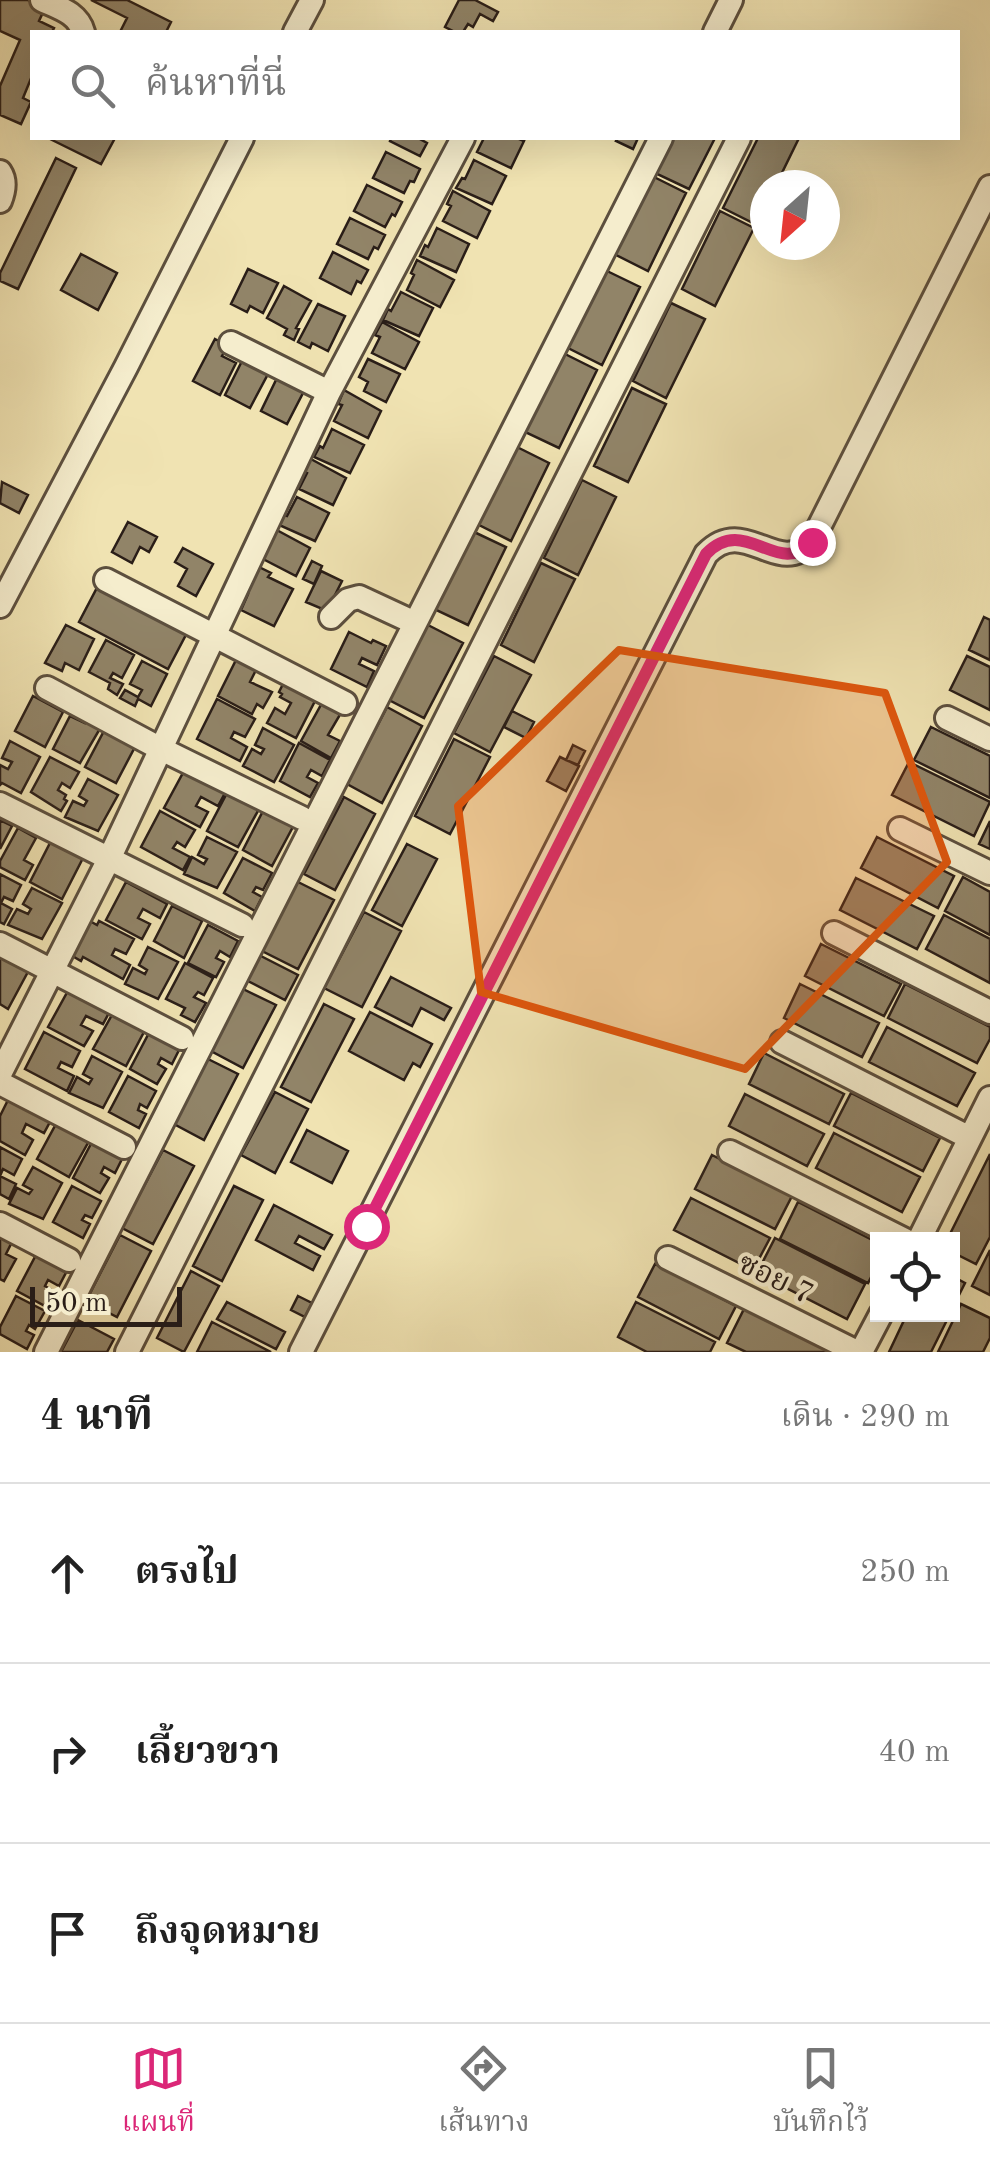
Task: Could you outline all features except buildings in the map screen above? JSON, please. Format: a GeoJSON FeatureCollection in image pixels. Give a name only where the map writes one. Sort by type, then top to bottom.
{"type":"FeatureCollection","features":[{"type":"Feature","properties":{"kind":"street"},"geometry":{"type":"LineString","coordinates":[[42,0],[79,20],[82,30]]}},
{"type":"Feature","properties":{"kind":"street"},"geometry":{"type":"LineString","coordinates":[[297,30],[312,0]]}},
{"type":"Feature","properties":{"kind":"street"},"geometry":{"type":"LineString","coordinates":[[715,30],[731,0]]}},
{"type":"Feature","properties":{"kind":"street"},"geometry":{"type":"LineString","coordinates":[[0,606],[241,140]]}},
{"type":"Feature","properties":{"kind":"street"},"geometry":{"type":"LineString","coordinates":[[0,1074],[109,859],[329,392],[462,140]]}},
{"type":"Feature","properties":{"kind":"street"},"geometry":{"type":"LineString","coordinates":[[46,1352],[660,140]]}},
{"type":"Feature","properties":{"kind":"street"},"geometry":{"type":"LineString","coordinates":[[127,1352],[738,140]]}},
{"type":"Feature","properties":{"kind":"street"},"geometry":{"type":"LineString","coordinates":[[0,172],[4,192],[0,200]]}},
{"type":"Feature","properties":{"kind":"street"},"geometry":{"type":"LineString","coordinates":[[301,1352],[706,554],[716,545],[736,539],[792,554],[812,542],[990,187]]}},
{"type":"Feature","properties":{"kind":"street"},"geometry":{"type":"LineString","coordinates":[[232,342],[329,392]]}},
{"type":"Feature","properties":{"kind":"street"},"geometry":{"type":"LineString","coordinates":[[106,580],[345,703]]}},
{"type":"Feature","properties":{"kind":"street"},"geometry":{"type":"LineString","coordinates":[[331,616],[348,600],[359,597],[415,622]]}},
{"type":"Feature","properties":{"kind":"street"},"geometry":{"type":"LineString","coordinates":[[47,688],[302,818]]}},
{"type":"Feature","properties":{"kind":"street"},"geometry":{"type":"LineString","coordinates":[[947,718],[990,739]]}},
{"type":"Feature","properties":{"kind":"street"},"geometry":{"type":"LineString","coordinates":[[0,804],[242,925]]}},
{"type":"Feature","properties":{"kind":"street"},"geometry":{"type":"LineString","coordinates":[[900,828],[990,873]]}},
{"type":"Feature","properties":{"kind":"street"},"geometry":{"type":"LineString","coordinates":[[834,933],[990,1012]]}},
{"type":"Feature","properties":{"kind":"street"},"geometry":{"type":"LineString","coordinates":[[0,944],[182,1038]]}},
{"type":"Feature","properties":{"kind":"street"},"geometry":{"type":"LineString","coordinates":[[782,1042],[970,1138]]}},
{"type":"Feature","properties":{"kind":"street"},"geometry":{"type":"LineString","coordinates":[[0,1082],[124,1147]]}},
{"type":"Feature","properties":{"kind":"street"},"geometry":{"type":"LineString","coordinates":[[923,1232],[990,1098]]}},
{"type":"Feature","properties":{"kind":"street"},"geometry":{"type":"LineString","coordinates":[[730,1152],[889,1232]]}},
{"type":"Feature","properties":{"kind":"street"},"geometry":{"type":"LineString","coordinates":[[0,1224],[69,1260]]}},
{"type":"Feature","properties":{"kind":"street","name":"ซอย 7"},"geometry":{"type":"LineString","coordinates":[[668,1258],[859,1352]]}},
{"type":"Feature","properties":{"kind":"street"},"geometry":{"type":"LineString","coordinates":[[859,1352],[876,1322]]}},
{"type":"Feature","properties":{"kind":"highlighted area"},"geometry":{"type":"Polygon","coordinates":[[[619,650],[885,693],[947,862],[745,1069],[481,992],[458,806],[619,650]]]}},
{"type":"Feature","properties":{"kind":"route"},"geometry":{"type":"LineString","coordinates":[[366,1226],[706,554],[716,545],[736,539],[792,554],[812,542]]}}]}
